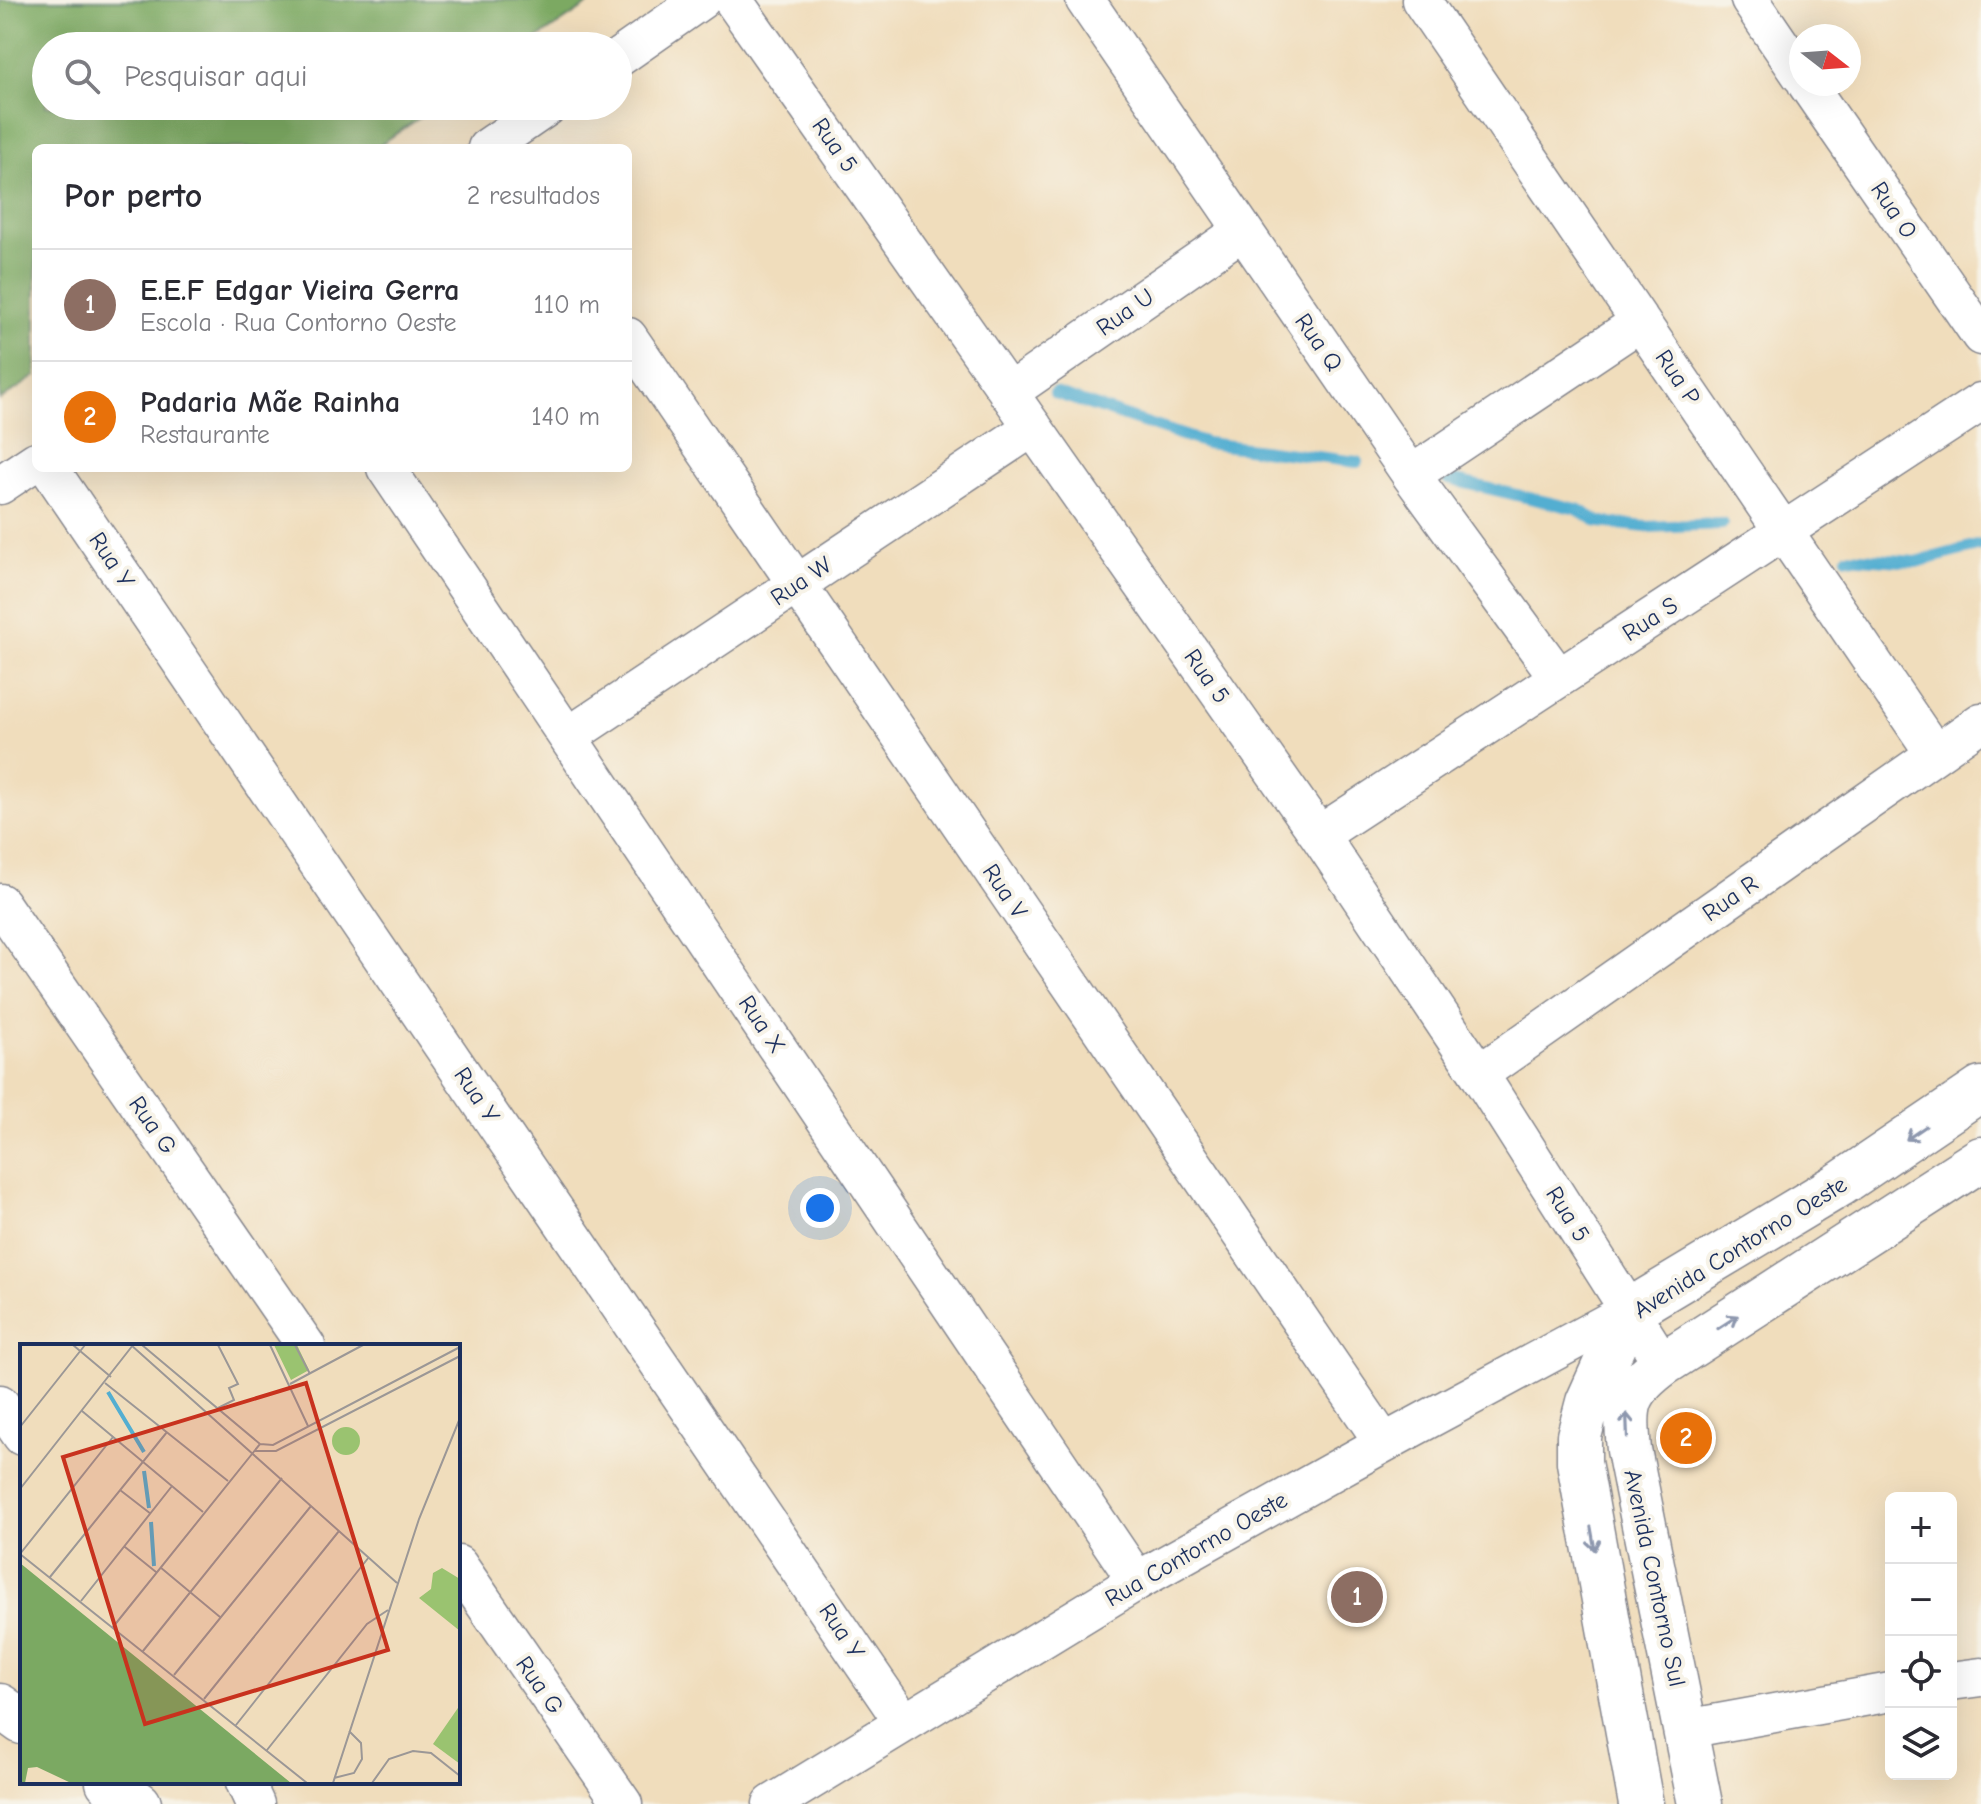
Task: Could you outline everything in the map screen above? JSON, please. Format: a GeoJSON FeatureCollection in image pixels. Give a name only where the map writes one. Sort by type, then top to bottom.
{"type":"FeatureCollection","features":[{"type":"Feature","properties":{"kind":"street"},"geometry":{"type":"LineString","coordinates":[[632,48],[701,0]]}},
{"type":"Feature","properties":{"kind":"street","name":"Rua 5"},"geometry":{"type":"LineString","coordinates":[[733,0],[1319,835],[1479,1074],[1663,1364]]}},
{"type":"Feature","properties":{"kind":"street","name":"Rua Q"},"geometry":{"type":"LineString","coordinates":[[1085,0],[1411,475],[1559,678]]}},
{"type":"Feature","properties":{"kind":"street","name":"Rua P"},"geometry":{"type":"LineString","coordinates":[[1421,0],[1935,754]]}},
{"type":"Feature","properties":{"kind":"street"},"geometry":{"type":"LineString","coordinates":[[1750,0],[1789,57]]}},
{"type":"Feature","properties":{"kind":"street","name":"Rua O"},"geometry":{"type":"LineString","coordinates":[[1815,96],[1981,336]]}},
{"type":"Feature","properties":{"kind":"street"},"geometry":{"type":"LineString","coordinates":[[498,144],[529,120]]}},
{"type":"Feature","properties":{"kind":"street","name":"Rua U"},"geometry":{"type":"LineString","coordinates":[[1008,393],[1242,231]]}},
{"type":"Feature","properties":{"kind":"street"},"geometry":{"type":"LineString","coordinates":[[1411,475],[1640,322]]}},
{"type":"Feature","properties":{"kind":"street","name":"Rua V"},"geometry":{"type":"LineString","coordinates":[[632,343],[1384,1443]]}},
{"type":"Feature","properties":{"kind":"street","name":"Rua S"},"geometry":{"type":"LineString","coordinates":[[1319,835],[1981,402]]}},
{"type":"Feature","properties":{"kind":"street","name":"Rua W"},"geometry":{"type":"LineString","coordinates":[[569,736],[1033,427]]}},
{"type":"Feature","properties":{"kind":"street"},"geometry":{"type":"LineString","coordinates":[[0,485],[32,464]]}},
{"type":"Feature","properties":{"kind":"street","name":"Rua Y"},"geometry":{"type":"LineString","coordinates":[[52,472],[904,1723]]}},
{"type":"Feature","properties":{"kind":"street","name":"Rua X"},"geometry":{"type":"LineString","coordinates":[[389,472],[1137,1581]]}},
{"type":"Feature","properties":{"kind":"street","name":"Rua R"},"geometry":{"type":"LineString","coordinates":[[1479,1074],[1981,722]]}},
{"type":"Feature","properties":{"kind":"street","name":"Rua G"},"geometry":{"type":"LineString","coordinates":[[0,903],[305,1344]]}},
{"type":"Feature","properties":{"kind":"street","name":"Avenida Contorno Oeste"},"geometry":{"type":"LineString","coordinates":[[1579,1462],[1579,1436],[1588,1402],[1629,1311],[1839,1185],[1981,1089]]}},
{"type":"Feature","properties":{"kind":"street"},"geometry":{"type":"LineString","coordinates":[[1663,1364],[1981,1159]]}},
{"type":"Feature","properties":{"kind":"street","name":"Rua Contorno Oeste"},"geometry":{"type":"LineString","coordinates":[[772,1804],[1137,1581],[1629,1311]]}},
{"type":"Feature","properties":{"kind":"street","name":"Avenida Contorno Sul"},"geometry":{"type":"LineString","coordinates":[[1663,1364],[1640,1381],[1627,1406],[1627,1431],[1700,1804]]}},
{"type":"Feature","properties":{"kind":"street"},"geometry":{"type":"LineString","coordinates":[[0,1404],[20,1433]]}},
{"type":"Feature","properties":{"kind":"street","name":"Avenida Contorno Sul"},"geometry":{"type":"LineString","coordinates":[[1579,1462],[1641,1804]]}},
{"type":"Feature","properties":{"kind":"street","name":"Rua G"},"geometry":{"type":"LineString","coordinates":[[460,1568],[623,1804]]}},
{"type":"Feature","properties":{"kind":"street"},"geometry":{"type":"LineString","coordinates":[[1957,1680],[1981,1677]]}},
{"type":"Feature","properties":{"kind":"street"},"geometry":{"type":"LineString","coordinates":[[1686,1729],[1885,1693]]}},
{"type":"Feature","properties":{"kind":"street"},"geometry":{"type":"LineString","coordinates":[[0,1706],[20,1721]]}},
{"type":"Feature","properties":{"kind":"street"},"geometry":{"type":"LineString","coordinates":[[111,1784],[139,1804]]}},
{"type":"Feature","properties":{"kind":"street"},"geometry":{"type":"LineString","coordinates":[[246,1784],[255,1804]]}},
{"type":"Feature","properties":{"kind":"green space"},"geometry":{"type":"Polygon","coordinates":[[[0,0],[595,0],[547,32],[32,32],[32,120],[416,120],[381,144],[32,144],[32,379],[0,400],[0,0]]]}},
{"type":"Feature","properties":{"kind":"waterway"},"geometry":{"type":"LineString","coordinates":[[1055,393],[1206,443],[1357,462]]}},
{"type":"Feature","properties":{"kind":"waterway"},"geometry":{"type":"LineString","coordinates":[[1448,479],[1577,509],[1599,522],[1646,527],[1722,524]]}},
{"type":"Feature","properties":{"kind":"waterway"},"geometry":{"type":"LineString","coordinates":[[1847,557],[1916,562],[1981,545]]}},
{"type":"Feature","properties":{"kind":"place","name":"Padaria Mãe Rainha"},"geometry":{"type":"Point","coordinates":[1686,1438]}},
{"type":"Feature","properties":{"kind":"place","name":"E.E.F Edgar Vieira Gerra"},"geometry":{"type":"Point","coordinates":[1357,1597]}}]}
